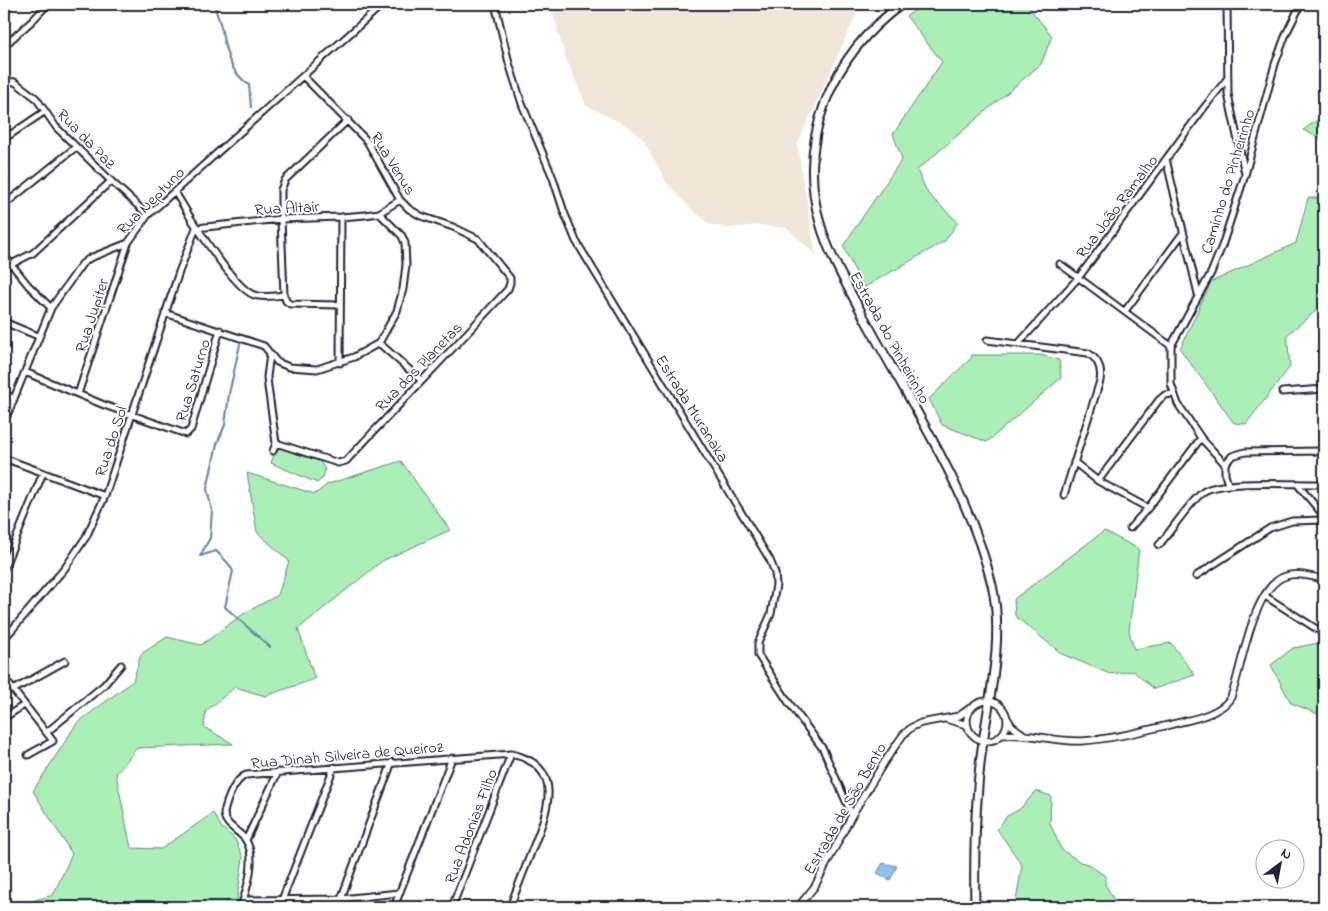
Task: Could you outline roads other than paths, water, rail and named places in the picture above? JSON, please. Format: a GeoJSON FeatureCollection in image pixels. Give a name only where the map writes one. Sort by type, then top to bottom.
{"type":"FeatureCollection","features":[{"type":"Feature","properties":{"kind":"main road","name":"Estrada do Pinheirinho"},"geometry":{"type":"LineString","coordinates":[[902,4],[880,20],[868,33],[848,58],[832,86],[818,127],[813,176],[820,223],[834,259],[932,439],[969,515],[992,586],[996,641],[978,793],[975,907]]}},
{"type":"Feature","properties":{"kind":"street"},"geometry":{"type":"LineString","coordinates":[[4,46],[48,4]]}},
{"type":"Feature","properties":{"kind":"street","name":"Rua Neptuno"},"geometry":{"type":"LineString","coordinates":[[4,423],[51,308],[82,264],[99,254],[128,243],[148,214],[175,192],[383,4]]}},
{"type":"Feature","properties":{"kind":"street","name":"Estrada Muranaka"},"geometry":{"type":"LineString","coordinates":[[495,4],[509,62],[522,104],[554,178],[564,212],[576,241],[770,560],[775,573],[776,586],[771,614],[758,644],[758,655],[787,700],[823,749],[852,815]]}},
{"type":"Feature","properties":{"kind":"street"},"geometry":{"type":"LineString","coordinates":[[1227,4],[1227,79],[1231,115],[1245,175]]}},
{"type":"Feature","properties":{"kind":"street","name":"Caminho do Pinheirinho"},"geometry":{"type":"LineString","coordinates":[[1225,464],[1201,438],[1182,412],[1174,394],[1170,366],[1170,346],[1210,273],[1222,246],[1245,175],[1275,64],[1286,34],[1301,4]]}},
{"type":"Feature","properties":{"kind":"street","name":"Rua Venus"},"geometry":{"type":"LineString","coordinates":[[303,76],[348,120],[372,148],[400,200],[409,209],[421,216],[478,238],[510,278],[508,288]]}},
{"type":"Feature","properties":{"kind":"street","name":"Rua João Ramalho"},"geometry":{"type":"LineString","coordinates":[[1019,343],[1078,277],[1227,79]]}},
{"type":"Feature","properties":{"kind":"street"},"geometry":{"type":"LineString","coordinates":[[4,80],[14,82],[36,98],[44,112]]}},
{"type":"Feature","properties":{"kind":"street","name":"Rua da Paz"},"geometry":{"type":"LineString","coordinates":[[4,140],[44,112],[76,147],[148,214]]}},
{"type":"Feature","properties":{"kind":"street"},"geometry":{"type":"LineString","coordinates":[[340,305],[290,304],[286,301],[284,295],[281,190],[285,180],[348,120]]}},
{"type":"Feature","properties":{"kind":"street"},"geometry":{"type":"LineString","coordinates":[[4,205],[76,147]]}},
{"type":"Feature","properties":{"kind":"street"},"geometry":{"type":"LineString","coordinates":[[1166,158],[1198,294]]}},
{"type":"Feature","properties":{"kind":"street"},"geometry":{"type":"LineString","coordinates":[[4,268],[38,249],[111,181]]}},
{"type":"Feature","properties":{"kind":"street"},"geometry":{"type":"LineString","coordinates":[[175,192],[196,228],[236,281],[256,296],[284,295]]}},
{"type":"Feature","properties":{"kind":"street"},"geometry":{"type":"LineString","coordinates":[[400,200],[379,213],[402,236],[405,243],[406,265],[398,311],[379,342],[421,380]]}},
{"type":"Feature","properties":{"kind":"street","name":"Rua Altair"},"geometry":{"type":"LineString","coordinates":[[196,228],[281,219],[341,217],[379,213]]}},
{"type":"Feature","properties":{"kind":"street"},"geometry":{"type":"LineString","coordinates":[[340,363],[341,217]]}},
{"type":"Feature","properties":{"kind":"street","name":"Rua do Sol"},"geometry":{"type":"LineString","coordinates":[[4,639],[65,568],[86,537],[105,496],[165,313],[196,228]]}},
{"type":"Feature","properties":{"kind":"street"},"geometry":{"type":"LineString","coordinates":[[1125,312],[1183,233]]}},
{"type":"Feature","properties":{"kind":"street","name":"Rua Jupiter"},"geometry":{"type":"LineString","coordinates":[[78,394],[128,243]]}},
{"type":"Feature","properties":{"kind":"street"},"geometry":{"type":"LineString","coordinates":[[4,256],[28,285],[51,308]]}},
{"type":"Feature","properties":{"kind":"street"},"geometry":{"type":"LineString","coordinates":[[1060,264],[1170,346]]}},
{"type":"Feature","properties":{"kind":"street","name":"Rua dos Planetas"},"geometry":{"type":"LineString","coordinates":[[276,443],[338,463],[346,461],[421,380],[462,340],[508,288]]}},
{"type":"Feature","properties":{"kind":"street"},"geometry":{"type":"LineString","coordinates":[[165,313],[220,330]]}},
{"type":"Feature","properties":{"kind":"street"},"geometry":{"type":"LineString","coordinates":[[4,322],[38,336]]}},
{"type":"Feature","properties":{"kind":"street","name":"Rua Saturno"},"geometry":{"type":"LineString","coordinates":[[132,415],[181,434],[188,434],[220,330],[264,346],[277,362],[289,367],[317,370],[354,358],[379,342]]}},
{"type":"Feature","properties":{"kind":"street"},"geometry":{"type":"LineString","coordinates":[[987,340],[1088,353],[1099,365],[1100,381],[1064,495]]}},
{"type":"Feature","properties":{"kind":"street"},"geometry":{"type":"LineString","coordinates":[[270,354],[267,377],[276,443],[273,452]]}},
{"type":"Feature","properties":{"kind":"street"},"geometry":{"type":"LineString","coordinates":[[25,372],[132,415]]}},
{"type":"Feature","properties":{"kind":"street"},"geometry":{"type":"LineString","coordinates":[[1282,392],[1324,389]]}},
{"type":"Feature","properties":{"kind":"street"},"geometry":{"type":"LineString","coordinates":[[4,393],[14,399]]}},
{"type":"Feature","properties":{"kind":"street"},"geometry":{"type":"LineString","coordinates":[[1098,481],[1159,400],[1165,395],[1174,394]]}},
{"type":"Feature","properties":{"kind":"street"},"geometry":{"type":"LineString","coordinates":[[1130,528],[1148,508],[1201,438]]}},
{"type":"Feature","properties":{"kind":"street"},"geometry":{"type":"LineString","coordinates":[[1228,484],[1225,475],[1225,464],[1232,456],[1245,452],[1324,450]]}},
{"type":"Feature","properties":{"kind":"street"},"geometry":{"type":"LineString","coordinates":[[4,458],[105,496]]}},
{"type":"Feature","properties":{"kind":"street"},"geometry":{"type":"LineString","coordinates":[[1074,462],[1098,481],[1148,508]]}},
{"type":"Feature","properties":{"kind":"street"},"geometry":{"type":"LineString","coordinates":[[4,568],[43,473]]}},
{"type":"Feature","properties":{"kind":"street"},"geometry":{"type":"LineString","coordinates":[[1159,546],[1202,492],[1218,485],[1324,484]]}},
{"type":"Feature","properties":{"kind":"street"},"geometry":{"type":"LineString","coordinates":[[1298,485],[1324,516]]}},
{"type":"Feature","properties":{"kind":"street"},"geometry":{"type":"LineString","coordinates":[[1196,576],[1270,528],[1292,522],[1324,520]]}},
{"type":"Feature","properties":{"kind":"street"},"geometry":{"type":"LineString","coordinates":[[1023,734],[1012,726],[1000,706],[988,701],[982,701],[970,708],[966,719],[973,735],[990,741],[1001,735],[1023,734],[1064,740],[1100,738],[1169,725],[1219,709],[1226,705],[1231,697],[1245,643],[1265,596],[1278,580],[1286,576],[1307,575],[1324,579]]}},
{"type":"Feature","properties":{"kind":"street"},"geometry":{"type":"LineString","coordinates":[[1265,596],[1324,633]]}},
{"type":"Feature","properties":{"kind":"street"},"geometry":{"type":"LineString","coordinates":[[13,690],[66,661]]}},
{"type":"Feature","properties":{"kind":"street"},"geometry":{"type":"LineString","coordinates":[[47,732],[104,685],[121,665]]}},
{"type":"Feature","properties":{"kind":"street"},"geometry":{"type":"LineString","coordinates":[[4,678],[53,741],[28,755]]}},
{"type":"Feature","properties":{"kind":"street"},"geometry":{"type":"LineString","coordinates":[[4,718],[24,705]]}},
{"type":"Feature","properties":{"kind":"street","name":"Estrada de São Bento"},"geometry":{"type":"LineString","coordinates":[[798,907],[819,878],[852,815],[903,735],[912,727],[921,723],[959,716],[970,708]]}},
{"type":"Feature","properties":{"kind":"street"},"geometry":{"type":"LineString","coordinates":[[1001,735],[1007,723],[1006,717]]}},
{"type":"Feature","properties":{"kind":"street","name":"Estrada de São Bento"},"geometry":{"type":"LineString","coordinates":[[944,719],[967,725]]}},
{"type":"Feature","properties":{"kind":"street"},"geometry":{"type":"LineString","coordinates":[[510,907],[545,819],[549,797],[546,779],[535,764],[521,756],[511,754]]}},
{"type":"Feature","properties":{"kind":"street","name":"Rua Dinah Silveira de Queiroz"},"geometry":{"type":"LineString","coordinates":[[246,840],[227,822],[224,816],[225,808],[238,779],[246,774],[511,754]]}},
{"type":"Feature","properties":{"kind":"street","name":"Rua Adonias Filho"},"geometry":{"type":"LineString","coordinates":[[452,907],[511,754]]}},
{"type":"Feature","properties":{"kind":"street"},"geometry":{"type":"LineString","coordinates":[[394,907],[452,758]]}},
{"type":"Feature","properties":{"kind":"street"},"geometry":{"type":"LineString","coordinates":[[341,899],[392,762]]}},
{"type":"Feature","properties":{"kind":"street"},"geometry":{"type":"LineString","coordinates":[[282,900],[334,767]]}},
{"type":"Feature","properties":{"kind":"street"},"geometry":{"type":"LineString","coordinates":[[241,907],[248,882],[250,858],[246,840],[278,772]]}},
{"type":"Feature","properties":{"kind":"street"},"geometry":{"type":"LineString","coordinates":[[243,900],[341,899],[399,893]]}},
{"type":"Feature","properties":{"kind":"water"},"geometry":{"type":"Polygon","coordinates":[[[883,863],[897,866],[890,880],[877,873],[883,863]]]}},
{"type":"Feature","properties":{"kind":"waterway"},"geometry":{"type":"LineString","coordinates":[[215,4],[229,59],[236,73],[249,85],[251,107]]}},
{"type":"Feature","properties":{"kind":"waterway"},"geometry":{"type":"LineString","coordinates":[[240,344],[229,394],[225,425],[217,444],[207,489],[212,511],[210,538],[200,556],[216,551],[228,563],[233,571],[225,607],[270,647]]}}]}
